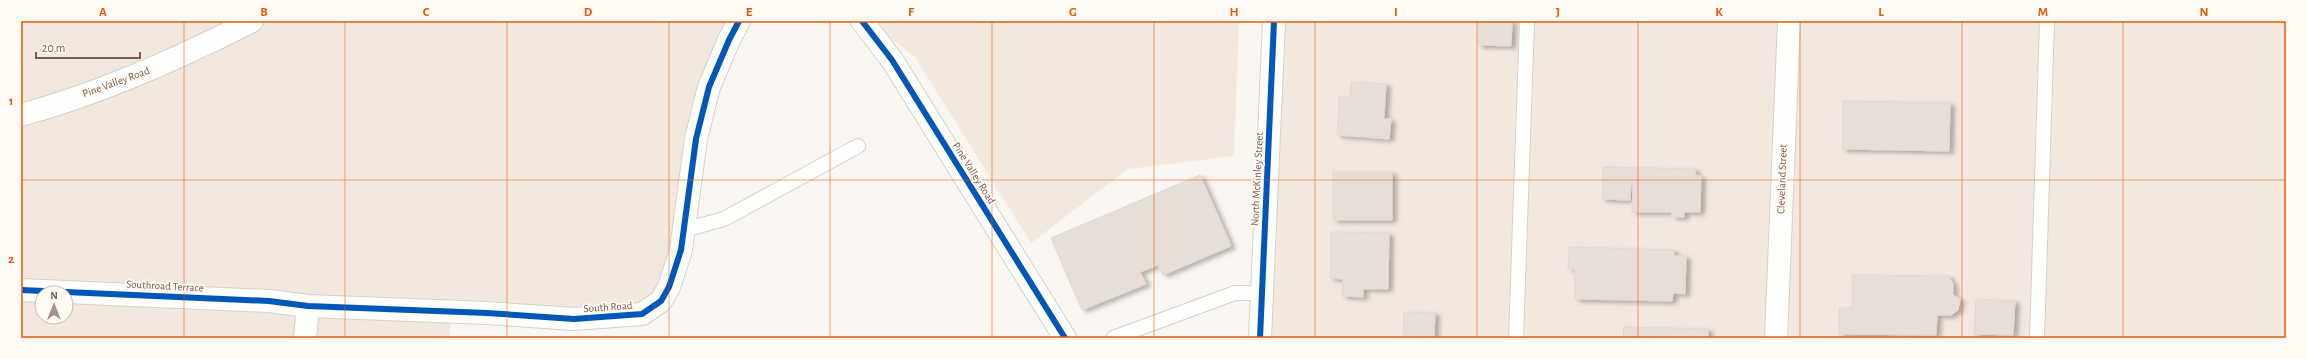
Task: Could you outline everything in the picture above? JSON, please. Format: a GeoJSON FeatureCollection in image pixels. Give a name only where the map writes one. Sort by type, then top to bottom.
{"type":"FeatureCollection","features":[{"type":"Feature","properties":{"kind":"street","name":"Pine Valley Road"},"geometry":{"type":"LineString","coordinates":[[21,115],[142,73],[180,57],[252,21]]}},
{"type":"Feature","properties":{"kind":"street","name":"South Road"},"geometry":{"type":"LineString","coordinates":[[308,306],[487,313],[574,319],[642,314],[661,301],[669,287],[681,250],[696,139],[710,87],[729,40],[739,21]]}},
{"type":"Feature","properties":{"kind":"street","name":"Pine Valley Road"},"geometry":{"type":"LineString","coordinates":[[862,21],[892,60],[1065,338]]}},
{"type":"Feature","properties":{"kind":"street","name":"North McKinley Street"},"geometry":{"type":"LineString","coordinates":[[1260,338],[1274,21]]}},
{"type":"Feature","properties":{"kind":"street","name":"Cleveland Street"},"geometry":{"type":"LineString","coordinates":[[1776,338],[1789,21]]}},
{"type":"Feature","properties":{"kind":"street","name":"Southroad Terrace"},"geometry":{"type":"LineString","coordinates":[[21,290],[269,301],[308,306]]}},
{"type":"Feature","properties":{"kind":"street"},"geometry":{"type":"LineString","coordinates":[[305,338],[308,306]]}},
{"type":"Feature","properties":{"kind":"lane"},"geometry":{"type":"LineString","coordinates":[[1516,338],[1527,21]]}},
{"type":"Feature","properties":{"kind":"lane"},"geometry":{"type":"LineString","coordinates":[[2038,338],[2047,21]]}},
{"type":"Feature","properties":{"kind":"lane"},"geometry":{"type":"LineString","coordinates":[[684,230],[724,218],[858,146]]}},
{"type":"Feature","properties":{"kind":"lane"},"geometry":{"type":"LineString","coordinates":[[1113,338],[1235,293],[1262,293]]}},
{"type":"Feature","properties":{"kind":"shaded area"},"geometry":{"type":"Polygon","coordinates":[[[21,21],[740,21],[709,87],[681,250],[642,314],[450,312],[450,338],[21,338],[21,21]]]}},
{"type":"Feature","properties":{"kind":"shaded area"},"geometry":{"type":"Polygon","coordinates":[[[869,21],[1239,21],[1234,156],[1128,169],[1031,243],[915,57],[869,21]]]}},
{"type":"Feature","properties":{"kind":"shaded area"},"geometry":{"type":"Polygon","coordinates":[[[1274,21],[2286,21],[2286,338],[1262,338],[1274,21]]]}},
{"type":"Feature","properties":{"kind":"building"},"geometry":{"type":"Polygon","coordinates":[[[1479,21],[1512,21],[1511,46],[1478,45],[1479,21]]]}},
{"type":"Feature","properties":{"kind":"building"},"geometry":{"type":"Polygon","coordinates":[[[1351,82],[1386,84],[1384,119],[1391,119],[1389,139],[1337,135],[1339,97],[1350,98],[1351,82]]]}},
{"type":"Feature","properties":{"kind":"building"},"geometry":{"type":"Polygon","coordinates":[[[1843,101],[1950,103],[1949,151],[1842,149],[1843,101]]]}},
{"type":"Feature","properties":{"kind":"building"},"geometry":{"type":"Polygon","coordinates":[[[1603,167],[1695,169],[1695,175],[1701,176],[1700,212],[1684,212],[1684,217],[1672,217],[1672,212],[1632,212],[1633,185],[1631,185],[1630,200],[1602,199],[1603,167]]]}},
{"type":"Feature","properties":{"kind":"building"},"geometry":{"type":"Polygon","coordinates":[[[1333,172],[1392,172],[1392,220],[1333,220],[1333,172]]]}},
{"type":"Feature","properties":{"kind":"building"},"geometry":{"type":"Polygon","coordinates":[[[1200,175],[1231,246],[1163,275],[1158,265],[1140,272],[1146,284],[1082,310],[1051,238],[1200,175]]]}},
{"type":"Feature","properties":{"kind":"building"},"geometry":{"type":"Polygon","coordinates":[[[1331,232],[1389,233],[1388,289],[1363,289],[1363,297],[1342,296],[1343,279],[1330,278],[1331,232]]]}},
{"type":"Feature","properties":{"kind":"building"},"geometry":{"type":"Polygon","coordinates":[[[1569,247],[1674,250],[1674,256],[1686,256],[1685,294],[1673,293],[1672,301],[1575,299],[1575,269],[1568,269],[1569,247]]]}},
{"type":"Feature","properties":{"kind":"building"},"geometry":{"type":"Polygon","coordinates":[[[1852,275],[1948,276],[1953,283],[1953,295],[1960,299],[1958,310],[1951,315],[1937,315],[1936,335],[1839,334],[1839,308],[1852,308],[1852,275]]]}},
{"type":"Feature","properties":{"kind":"building"},"geometry":{"type":"Polygon","coordinates":[[[1976,299],[2015,301],[2013,335],[1974,334],[1976,299]]]}},
{"type":"Feature","properties":{"kind":"building"},"geometry":{"type":"Polygon","coordinates":[[[1404,312],[1435,313],[1434,338],[1403,338],[1404,312]]]}},
{"type":"Feature","properties":{"kind":"building"},"geometry":{"type":"Polygon","coordinates":[[[1624,327],[1708,329],[1708,338],[1623,338],[1624,327]]]}},
{"type":"Feature","properties":{"kind":"cycle path"},"geometry":{"type":"LineString","coordinates":[[21,290],[269,301],[308,306],[487,313],[574,319],[642,314],[661,301],[669,287],[681,250],[696,139],[709,87],[729,40],[739,21]]}},
{"type":"Feature","properties":{"kind":"cycle path"},"geometry":{"type":"LineString","coordinates":[[862,21],[892,60],[1065,338]]}},
{"type":"Feature","properties":{"kind":"cycle path"},"geometry":{"type":"LineString","coordinates":[[1260,338],[1274,21]]}}]}
